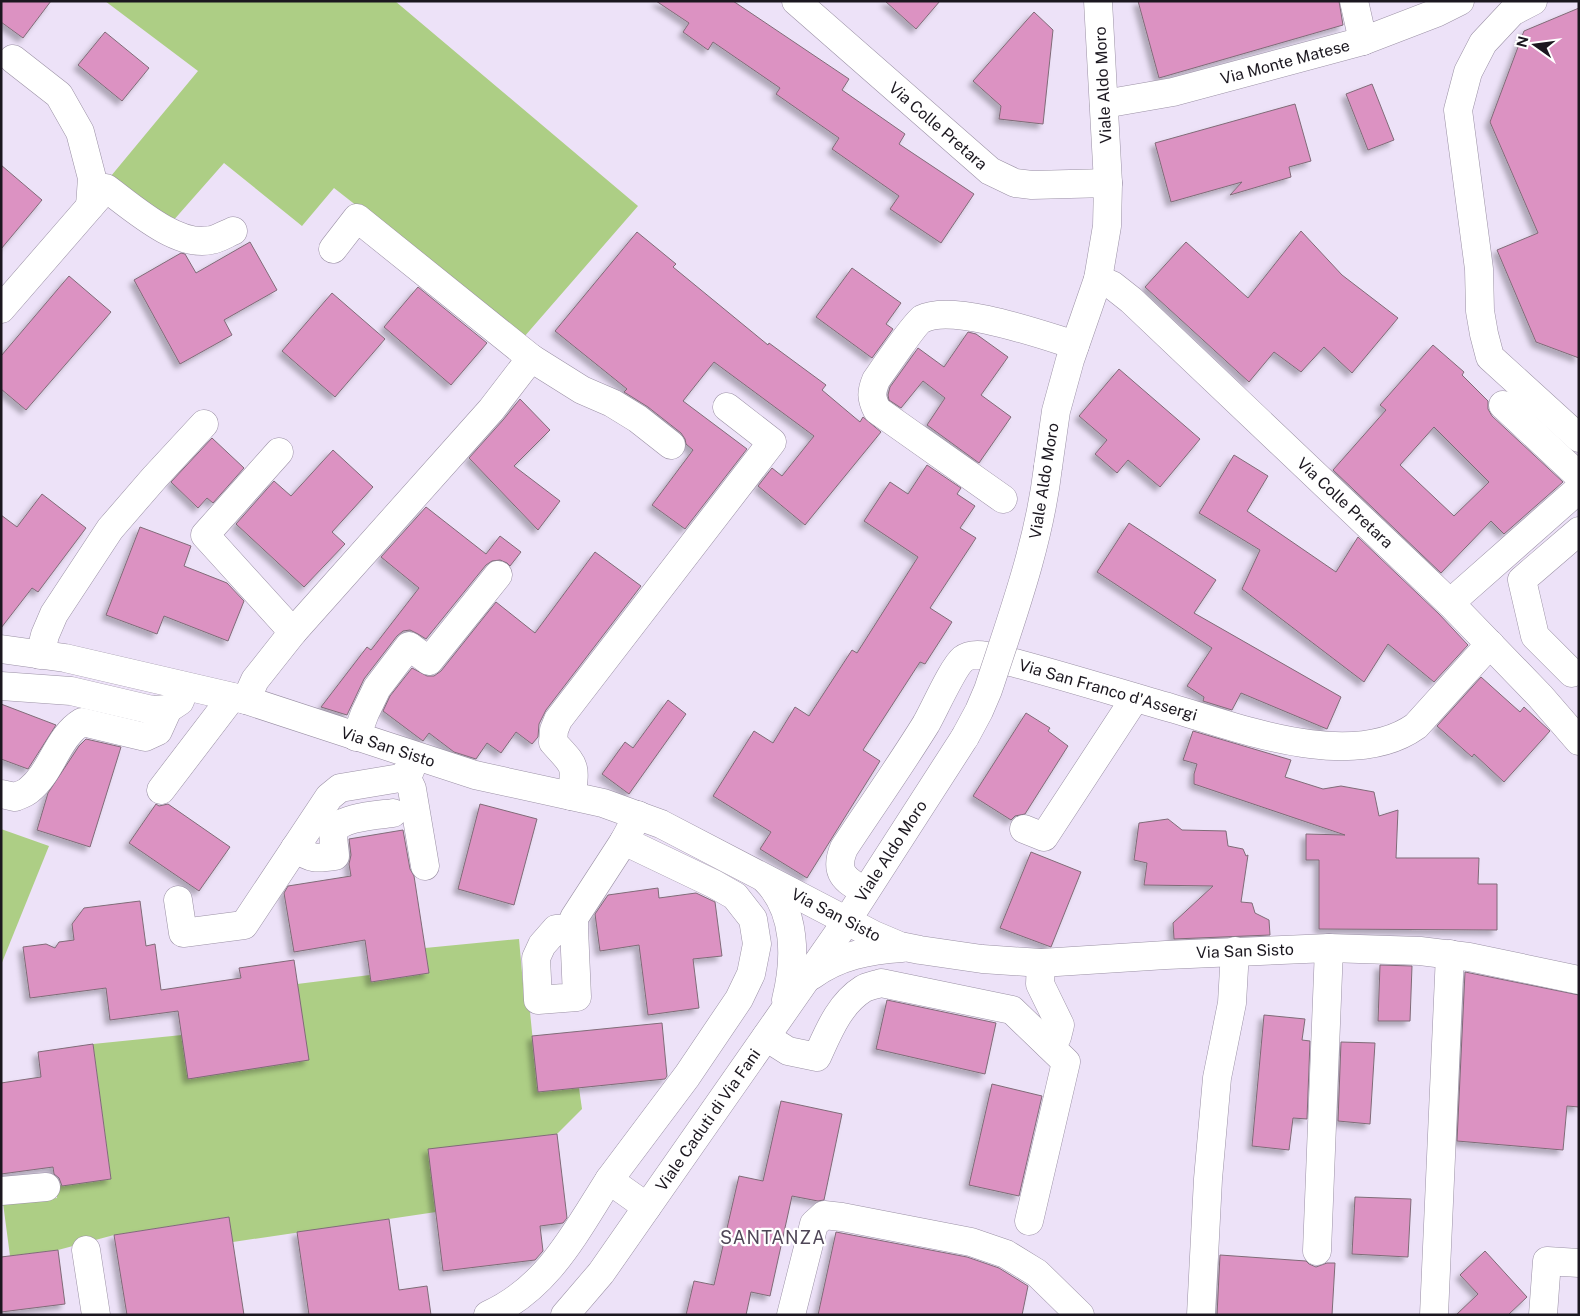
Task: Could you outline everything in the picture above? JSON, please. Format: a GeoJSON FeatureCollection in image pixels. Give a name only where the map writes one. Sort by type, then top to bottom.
{"type":"FeatureCollection","features":[{"type":"Feature","properties":{"kind":"street","name":"Via Colle Pretara"},"geometry":{"type":"LineString","coordinates":[[796,1],[995,174],[1015,183],[1032,185],[1108,183]]}},
{"type":"Feature","properties":{"kind":"street","name":"Viale Aldo Moro"},"geometry":{"type":"LineString","coordinates":[[846,922],[864,891],[965,737],[979,711],[988,690],[1031,556],[1041,518],[1056,411],[1075,345],[1098,279],[1107,226],[1108,183],[1098,1]]}},
{"type":"Feature","properties":{"kind":"street"},"geometry":{"type":"LineString","coordinates":[[1354,1],[1363,41]]}},
{"type":"Feature","properties":{"kind":"street","name":"Via Monte Matese"},"geometry":{"type":"LineString","coordinates":[[1104,104],[1173,92],[1363,41],[1436,13],[1460,1]]}},
{"type":"Feature","properties":{"kind":"street"},"geometry":{"type":"LineString","coordinates":[[1534,1],[1512,12],[1483,43],[1468,72],[1458,110],[1479,269],[1480,311],[1490,357],[1579,438]]}},
{"type":"Feature","properties":{"kind":"street"},"geometry":{"type":"LineString","coordinates":[[13,59],[59,96],[80,132],[98,197],[163,230],[188,239],[210,241],[233,231]]}},
{"type":"Feature","properties":{"kind":"street"},"geometry":{"type":"LineString","coordinates":[[4,301],[98,197]]}},
{"type":"Feature","properties":{"kind":"street"},"geometry":{"type":"LineString","coordinates":[[333,249],[357,218],[531,358],[582,390],[612,403],[638,419],[671,444]]}},
{"type":"Feature","properties":{"kind":"street","name":"Via Colle Pretara"},"geometry":{"type":"LineString","coordinates":[[1098,279],[1112,285],[1131,300],[1450,602],[1540,696],[1579,741]]}},
{"type":"Feature","properties":{"kind":"street"},"geometry":{"type":"LineString","coordinates":[[1003,499],[878,410],[872,399],[872,391],[876,380],[920,320],[933,316],[976,317],[1014,326],[1075,345]]}},
{"type":"Feature","properties":{"kind":"street"},"geometry":{"type":"LineString","coordinates":[[161,790],[255,680],[293,632],[491,410],[531,358]]}},
{"type":"Feature","properties":{"kind":"street"},"geometry":{"type":"LineString","coordinates":[[1504,405],[1579,476]]}},
{"type":"Feature","properties":{"kind":"street"},"geometry":{"type":"LineString","coordinates":[[571,796],[574,777],[572,762],[554,742],[554,730],[558,720],[772,442],[727,407]]}},
{"type":"Feature","properties":{"kind":"street"},"geometry":{"type":"LineString","coordinates":[[40,655],[54,614],[110,529],[204,424]]}},
{"type":"Feature","properties":{"kind":"street"},"geometry":{"type":"LineString","coordinates":[[279,452],[206,535],[293,632]]}},
{"type":"Feature","properties":{"kind":"street"},"geometry":{"type":"LineString","coordinates":[[1450,602],[1579,488]]}},
{"type":"Feature","properties":{"kind":"street"},"geometry":{"type":"LineString","coordinates":[[1540,696],[1575,671],[1535,636],[1522,580],[1579,531]]}},
{"type":"Feature","properties":{"kind":"street"},"geometry":{"type":"LineString","coordinates":[[356,737],[377,688],[409,646],[429,661],[498,575]]}},
{"type":"Feature","properties":{"kind":"street","name":"Via San Franco d'Assergi"},"geometry":{"type":"LineString","coordinates":[[864,891],[843,876],[841,860],[844,848],[926,724],[956,667],[962,660],[974,655],[991,658],[1259,734],[1321,745],[1370,744],[1402,735],[1416,726],[1490,644]]}},
{"type":"Feature","properties":{"kind":"street","name":"Via San Sisto"},"geometry":{"type":"LineString","coordinates":[[1,649],[91,664],[239,699],[356,737],[410,765],[475,775],[603,803],[669,828],[846,922],[883,939],[910,948],[982,959],[1041,963],[1235,951],[1329,948],[1420,950],[1469,957],[1579,980]]}},
{"type":"Feature","properties":{"kind":"street"},"geometry":{"type":"LineString","coordinates":[[1,686],[71,691],[152,710],[168,709],[180,701],[185,686]]}},
{"type":"Feature","properties":{"kind":"street"},"geometry":{"type":"LineString","coordinates":[[1024,829],[1044,837],[1135,698]]}},
{"type":"Feature","properties":{"kind":"street"},"geometry":{"type":"LineString","coordinates":[[1,794],[16,797],[29,790],[46,769],[72,728],[82,722],[146,737],[158,731],[168,709]]}},
{"type":"Feature","properties":{"kind":"street"},"geometry":{"type":"LineString","coordinates":[[178,900],[183,933],[244,925],[329,797],[340,788],[400,778],[410,765]]}},
{"type":"Feature","properties":{"kind":"street"},"geometry":{"type":"LineString","coordinates":[[410,765],[412,789],[425,866]]}},
{"type":"Feature","properties":{"kind":"street"},"geometry":{"type":"LineString","coordinates":[[295,848],[317,859],[336,856],[333,833],[336,826],[347,820],[393,814]]}},
{"type":"Feature","properties":{"kind":"street"},"geometry":{"type":"LineString","coordinates":[[574,928],[574,918],[624,841],[638,815]]}},
{"type":"Feature","properties":{"kind":"street"},"geometry":{"type":"LineString","coordinates":[[488,1315],[528,1291],[559,1258],[609,1180],[687,1076],[738,999],[751,974],[757,944],[753,919],[735,896],[624,841]]}},
{"type":"Feature","properties":{"kind":"street","name":"Via San Sisto"},"geometry":{"type":"LineString","coordinates":[[764,878],[778,893],[793,942],[791,978],[784,1011]]}},
{"type":"Feature","properties":{"kind":"street","name":"Viale Caduti di Via Fani"},"geometry":{"type":"LineString","coordinates":[[565,1315],[601,1273],[846,922]]}},
{"type":"Feature","properties":{"kind":"street","name":"Via San Sisto"},"geometry":{"type":"LineString","coordinates":[[801,986],[817,972],[848,956],[877,950],[910,948]]}},
{"type":"Feature","properties":{"kind":"street"},"geometry":{"type":"LineString","coordinates":[[1318,1251],[1329,948]]}},
{"type":"Feature","properties":{"kind":"street"},"geometry":{"type":"LineString","coordinates":[[1201,1315],[1208,1179],[1217,1078],[1232,1003],[1235,951]]}},
{"type":"Feature","properties":{"kind":"street"},"geometry":{"type":"LineString","coordinates":[[1434,1315],[1450,954]]}},
{"type":"Feature","properties":{"kind":"street"},"geometry":{"type":"LineString","coordinates":[[1041,963],[1040,984],[1060,1025],[1057,1037],[1049,1045]]}},
{"type":"Feature","properties":{"kind":"street"},"geometry":{"type":"LineString","coordinates":[[766,1037],[788,1051],[817,1057],[833,1023],[852,998],[864,988],[881,983],[1012,1010],[1066,1062],[1029,1221]]}},
{"type":"Feature","properties":{"kind":"street"},"geometry":{"type":"LineString","coordinates":[[609,1180],[647,1207]]}},
{"type":"Feature","properties":{"kind":"street"},"geometry":{"type":"LineString","coordinates":[[1,1191],[46,1187]]}},
{"type":"Feature","properties":{"kind":"street"},"geometry":{"type":"LineString","coordinates":[[791,1315],[814,1224],[824,1215],[970,1242],[1006,1254],[1036,1272],[1080,1315]]}},
{"type":"Feature","properties":{"kind":"street"},"geometry":{"type":"LineString","coordinates":[[86,1250],[96,1315]]}},
{"type":"Feature","properties":{"kind":"street"},"geometry":{"type":"LineString","coordinates":[[1543,1315],[1547,1261],[1579,1263]]}},
{"type":"Feature","properties":{"kind":"green space"},"geometry":{"type":"Polygon","coordinates":[[[105,1],[395,1],[638,206],[524,337],[334,188],[302,226],[224,163],[172,222],[111,176],[198,71],[105,1]]]}},
{"type":"Feature","properties":{"kind":"green space"},"geometry":{"type":"Polygon","coordinates":[[[1,829],[49,846],[1,965],[1,829]]]}},
{"type":"Feature","properties":{"kind":"green space"},"geometry":{"type":"Polygon","coordinates":[[[519,939],[525,1006],[530,1012],[538,1092],[579,1088],[582,1109],[557,1134],[429,1150],[436,1212],[233,1242],[228,1217],[114,1235],[58,1250],[10,1256],[3,1203],[57,1198],[56,1186],[111,1179],[93,1044],[182,1035],[189,1078],[308,1060],[297,984],[370,975],[372,982],[429,973],[425,948],[519,939]]]}},
{"type":"Feature","properties":{"kind":"building"},"geometry":{"type":"Polygon","coordinates":[[[1,1],[51,1],[23,38],[1,22],[1,1]]]}},
{"type":"Feature","properties":{"kind":"building"},"geometry":{"type":"Polygon","coordinates":[[[656,1],[733,1],[849,79],[842,90],[905,134],[899,144],[974,194],[941,243],[890,209],[899,196],[832,149],[839,138],[776,94],[780,88],[713,42],[708,50],[683,32],[689,23],[656,1]]]}},
{"type":"Feature","properties":{"kind":"building"},"geometry":{"type":"Polygon","coordinates":[[[885,1],[940,1],[916,29],[885,1]]]}},
{"type":"Feature","properties":{"kind":"building"},"geometry":{"type":"Polygon","coordinates":[[[1138,1],[1339,1],[1343,25],[1159,78],[1138,1]]]}},
{"type":"Feature","properties":{"kind":"building"},"geometry":{"type":"Polygon","coordinates":[[[1579,8],[1579,358],[1536,342],[1497,250],[1538,233],[1490,122],[1524,31],[1579,8]]]}},
{"type":"Feature","properties":{"kind":"building"},"geometry":{"type":"Polygon","coordinates":[[[1034,12],[1053,30],[1043,124],[999,119],[1001,106],[973,81],[1034,12]]]}},
{"type":"Feature","properties":{"kind":"building"},"geometry":{"type":"Polygon","coordinates":[[[105,32],[149,68],[122,101],[78,65],[105,32]]]}},
{"type":"Feature","properties":{"kind":"building"},"geometry":{"type":"Polygon","coordinates":[[[1372,84],[1394,140],[1368,150],[1346,94],[1372,84]]]}},
{"type":"Feature","properties":{"kind":"building"},"geometry":{"type":"Polygon","coordinates":[[[1295,104],[1311,161],[1289,167],[1291,177],[1230,195],[1242,182],[1171,202],[1155,143],[1295,104]]]}},
{"type":"Feature","properties":{"kind":"building"},"geometry":{"type":"Polygon","coordinates":[[[1,165],[42,200],[1,249],[1,165]]]}},
{"type":"Feature","properties":{"kind":"building"},"geometry":{"type":"Polygon","coordinates":[[[1301,231],[1342,275],[1398,318],[1352,373],[1324,347],[1301,372],[1274,352],[1249,382],[1145,287],[1186,242],[1248,298],[1301,231]]]}},
{"type":"Feature","properties":{"kind":"building"},"geometry":{"type":"Polygon","coordinates":[[[637,232],[676,264],[673,267],[768,345],[769,343],[826,385],[822,390],[860,422],[863,417],[881,432],[805,525],[758,486],[772,468],[782,476],[814,436],[714,362],[683,401],[747,449],[685,529],[652,505],[693,450],[686,444],[681,433],[648,407],[624,392],[627,389],[555,331],[637,232]]]}},
{"type":"Feature","properties":{"kind":"building"},"geometry":{"type":"Polygon","coordinates":[[[250,242],[277,290],[224,320],[232,335],[180,364],[134,280],[181,253],[185,254],[196,273],[250,242]]]}},
{"type":"Feature","properties":{"kind":"building"},"geometry":{"type":"Polygon","coordinates":[[[852,268],[901,303],[886,324],[893,329],[872,358],[816,317],[852,268]]]}},
{"type":"Feature","properties":{"kind":"building"},"geometry":{"type":"Polygon","coordinates":[[[69,276],[111,312],[26,410],[1,389],[1,356],[69,276]]]}},
{"type":"Feature","properties":{"kind":"building"},"geometry":{"type":"Polygon","coordinates":[[[418,287],[487,343],[451,385],[384,327],[418,287]]]}},
{"type":"Feature","properties":{"kind":"building"},"geometry":{"type":"Polygon","coordinates":[[[332,293],[385,339],[335,397],[282,351],[332,293]]]}},
{"type":"Feature","properties":{"kind":"building"},"geometry":{"type":"Polygon","coordinates":[[[968,332],[976,334],[1008,357],[981,395],[1011,417],[979,463],[927,425],[945,398],[923,381],[901,408],[889,400],[888,395],[890,387],[918,348],[944,367],[968,332]]]}},
{"type":"Feature","properties":{"kind":"building"},"geometry":{"type":"Polygon","coordinates":[[[1433,345],[1464,372],[1462,375],[1488,401],[1488,409],[1492,416],[1563,482],[1504,534],[1491,521],[1441,573],[1333,470],[1386,410],[1380,405],[1433,345]],[[1434,427],[1400,465],[1454,516],[1489,482],[1434,427]]]}},
{"type":"Feature","properties":{"kind":"building"},"geometry":{"type":"Polygon","coordinates":[[[1119,369],[1200,439],[1160,487],[1128,460],[1117,473],[1095,454],[1107,440],[1079,416],[1119,369]]]}},
{"type":"Feature","properties":{"kind":"building"},"geometry":{"type":"Polygon","coordinates":[[[520,399],[550,430],[514,466],[560,501],[538,530],[469,458],[520,399]]]}},
{"type":"Feature","properties":{"kind":"building"},"geometry":{"type":"Polygon","coordinates":[[[212,438],[244,468],[213,503],[207,498],[198,508],[171,482],[212,438]]]}},
{"type":"Feature","properties":{"kind":"building"},"geometry":{"type":"Polygon","coordinates":[[[333,450],[373,487],[332,532],[345,544],[304,587],[236,524],[274,481],[291,496],[333,450]]]}},
{"type":"Feature","properties":{"kind":"building"},"geometry":{"type":"Polygon","coordinates":[[[1234,455],[1268,476],[1247,511],[1336,572],[1358,537],[1439,614],[1468,645],[1434,682],[1388,644],[1364,682],[1242,589],[1260,550],[1199,513],[1234,455]]]}},
{"type":"Feature","properties":{"kind":"building"},"geometry":{"type":"Polygon","coordinates":[[[927,465],[961,488],[957,494],[975,506],[960,528],[976,538],[930,608],[952,622],[925,664],[920,662],[863,750],[880,761],[807,878],[760,849],[771,832],[713,796],[754,731],[773,743],[795,707],[809,716],[852,650],[857,653],[918,557],[864,521],[890,482],[908,494],[927,465]]]}},
{"type":"Feature","properties":{"kind":"building"},"geometry":{"type":"Polygon","coordinates":[[[42,494],[86,528],[38,592],[32,588],[1,628],[1,515],[17,527],[42,494]]]}},
{"type":"Feature","properties":{"kind":"building"},"geometry":{"type":"Polygon","coordinates":[[[426,507],[486,554],[500,536],[521,552],[510,566],[500,560],[492,561],[486,565],[426,639],[410,630],[403,631],[397,636],[364,679],[347,715],[321,707],[367,647],[371,650],[419,588],[381,557],[426,507]]]}},
{"type":"Feature","properties":{"kind":"building"},"geometry":{"type":"Polygon","coordinates":[[[1129,523],[1216,580],[1194,613],[1341,697],[1327,729],[1241,693],[1232,710],[1203,701],[1204,697],[1187,686],[1212,648],[1097,572],[1129,523]]]}},
{"type":"Feature","properties":{"kind":"building"},"geometry":{"type":"Polygon","coordinates":[[[140,527],[191,546],[184,566],[227,583],[244,601],[228,641],[164,616],[157,634],[106,615],[140,527]]]}},
{"type":"Feature","properties":{"kind":"building"},"geometry":{"type":"Polygon","coordinates":[[[595,552],[641,586],[546,710],[539,724],[538,737],[532,744],[516,732],[501,753],[487,743],[476,759],[454,752],[429,733],[423,741],[383,711],[390,696],[412,668],[427,676],[434,676],[441,671],[496,602],[535,633],[595,552]]]}},
{"type":"Feature","properties":{"kind":"building"},"geometry":{"type":"Polygon","coordinates":[[[1481,677],[1520,712],[1524,707],[1550,731],[1504,782],[1474,754],[1472,757],[1437,726],[1481,677]]]}},
{"type":"Feature","properties":{"kind":"building"},"geometry":{"type":"Polygon","coordinates":[[[668,700],[686,714],[629,794],[602,774],[625,742],[633,748],[668,700]]]}},
{"type":"Feature","properties":{"kind":"building"},"geometry":{"type":"Polygon","coordinates":[[[1,704],[56,725],[28,769],[1,759],[1,704]]]}},
{"type":"Feature","properties":{"kind":"building"},"geometry":{"type":"Polygon","coordinates":[[[1026,713],[1050,728],[1048,731],[1068,746],[1025,814],[1015,816],[1011,820],[973,796],[1026,713]]]}},
{"type":"Feature","properties":{"kind":"building"},"geometry":{"type":"Polygon","coordinates":[[[1193,731],[1291,760],[1285,777],[1323,789],[1341,786],[1374,792],[1379,816],[1398,810],[1396,858],[1479,858],[1478,884],[1497,884],[1497,930],[1319,929],[1319,860],[1306,860],[1306,834],[1345,835],[1194,784],[1197,764],[1183,760],[1193,731]]]}},
{"type":"Feature","properties":{"kind":"building"},"geometry":{"type":"Polygon","coordinates":[[[86,739],[121,747],[90,847],[37,830],[48,793],[79,746],[86,739]]]}},
{"type":"Feature","properties":{"kind":"building"},"geometry":{"type":"Polygon","coordinates":[[[156,804],[159,806],[168,804],[230,847],[199,891],[129,843],[156,804]]]}},
{"type":"Feature","properties":{"kind":"building"},"geometry":{"type":"Polygon","coordinates":[[[480,804],[537,819],[514,905],[458,889],[480,804]]]}},
{"type":"Feature","properties":{"kind":"building"},"geometry":{"type":"Polygon","coordinates":[[[1168,819],[1182,830],[1226,831],[1228,846],[1243,849],[1246,856],[1248,855],[1241,902],[1252,903],[1255,913],[1269,920],[1270,935],[1174,939],[1173,923],[1213,886],[1144,885],[1147,863],[1134,860],[1139,823],[1168,819]]]}},
{"type":"Feature","properties":{"kind":"building"},"geometry":{"type":"Polygon","coordinates":[[[403,830],[410,869],[414,876],[429,973],[371,982],[365,940],[294,952],[284,893],[288,886],[351,876],[349,839],[403,830]]]}},
{"type":"Feature","properties":{"kind":"building"},"geometry":{"type":"Polygon","coordinates":[[[1031,852],[1081,872],[1051,947],[1000,928],[1031,852]]]}},
{"type":"Feature","properties":{"kind":"building"},"geometry":{"type":"Polygon","coordinates":[[[658,888],[659,898],[696,893],[715,902],[722,956],[693,959],[699,1008],[648,1015],[639,945],[600,951],[595,914],[608,895],[658,888]]]}},
{"type":"Feature","properties":{"kind":"building"},"geometry":{"type":"Polygon","coordinates":[[[140,901],[146,946],[155,944],[161,990],[241,978],[239,968],[294,960],[309,1060],[188,1079],[178,1011],[110,1020],[106,988],[30,998],[23,947],[46,944],[55,948],[59,942],[74,940],[72,924],[84,908],[140,901]]]}},
{"type":"Feature","properties":{"kind":"building"},"geometry":{"type":"Polygon","coordinates":[[[1380,965],[1412,966],[1410,1021],[1378,1021],[1380,965]]]}},
{"type":"Feature","properties":{"kind":"building"},"geometry":{"type":"Polygon","coordinates":[[[1465,972],[1579,995],[1579,1107],[1567,1106],[1563,1150],[1457,1141],[1465,972]]]}},
{"type":"Feature","properties":{"kind":"building"},"geometry":{"type":"Polygon","coordinates":[[[887,1000],[996,1023],[985,1074],[876,1049],[887,1000]]]}},
{"type":"Feature","properties":{"kind":"building"},"geometry":{"type":"Polygon","coordinates":[[[1264,1015],[1305,1019],[1302,1040],[1310,1041],[1307,1119],[1293,1118],[1289,1150],[1252,1146],[1264,1015]]]}},
{"type":"Feature","properties":{"kind":"building"},"geometry":{"type":"Polygon","coordinates":[[[662,1023],[667,1076],[665,1079],[538,1092],[532,1036],[662,1023]]]}},
{"type":"Feature","properties":{"kind":"building"},"geometry":{"type":"Polygon","coordinates":[[[1341,1042],[1375,1043],[1370,1124],[1338,1121],[1341,1042]]]}},
{"type":"Feature","properties":{"kind":"building"},"geometry":{"type":"Polygon","coordinates":[[[93,1044],[111,1179],[62,1186],[59,1178],[54,1174],[53,1167],[1,1174],[1,1083],[41,1077],[38,1052],[93,1044]]]}},
{"type":"Feature","properties":{"kind":"building"},"geometry":{"type":"Polygon","coordinates":[[[992,1084],[1042,1096],[1019,1196],[969,1185],[992,1084]]]}},
{"type":"Feature","properties":{"kind":"building"},"geometry":{"type":"Polygon","coordinates":[[[781,1101],[842,1114],[824,1200],[818,1201],[792,1196],[770,1296],[751,1292],[746,1315],[686,1315],[694,1281],[714,1285],[739,1176],[763,1181],[781,1101]]]}},
{"type":"Feature","properties":{"kind":"building"},"geometry":{"type":"Polygon","coordinates":[[[557,1134],[567,1218],[563,1223],[540,1226],[543,1251],[535,1260],[443,1271],[428,1149],[557,1134]]]}},
{"type":"Feature","properties":{"kind":"building"},"geometry":{"type":"Polygon","coordinates":[[[1355,1197],[1411,1199],[1408,1257],[1352,1254],[1355,1197]]]}},
{"type":"Feature","properties":{"kind":"building"},"geometry":{"type":"Polygon","coordinates":[[[229,1217],[244,1315],[127,1315],[114,1235],[229,1217]]]}},
{"type":"Feature","properties":{"kind":"building"},"geometry":{"type":"Polygon","coordinates":[[[389,1219],[399,1290],[427,1286],[431,1315],[309,1315],[297,1232],[389,1219]]]}},
{"type":"Feature","properties":{"kind":"building"},"geometry":{"type":"Polygon","coordinates":[[[836,1232],[967,1257],[999,1268],[1028,1286],[1022,1315],[818,1315],[836,1232]]]}},
{"type":"Feature","properties":{"kind":"building"},"geometry":{"type":"Polygon","coordinates":[[[58,1250],[65,1304],[1,1312],[1,1257],[58,1250]]]}},
{"type":"Feature","properties":{"kind":"building"},"geometry":{"type":"Polygon","coordinates":[[[1485,1251],[1527,1297],[1508,1315],[1456,1315],[1478,1294],[1460,1275],[1485,1251]]]}},
{"type":"Feature","properties":{"kind":"building"},"geometry":{"type":"Polygon","coordinates":[[[1220,1255],[1306,1261],[1316,1267],[1327,1263],[1335,1263],[1332,1315],[1217,1315],[1220,1255]]]}},
{"type":"Feature","properties":{"kind":"district","name":"SANTANZA"},"geometry":{"type":"Point","coordinates":[773,1237]}}]}
